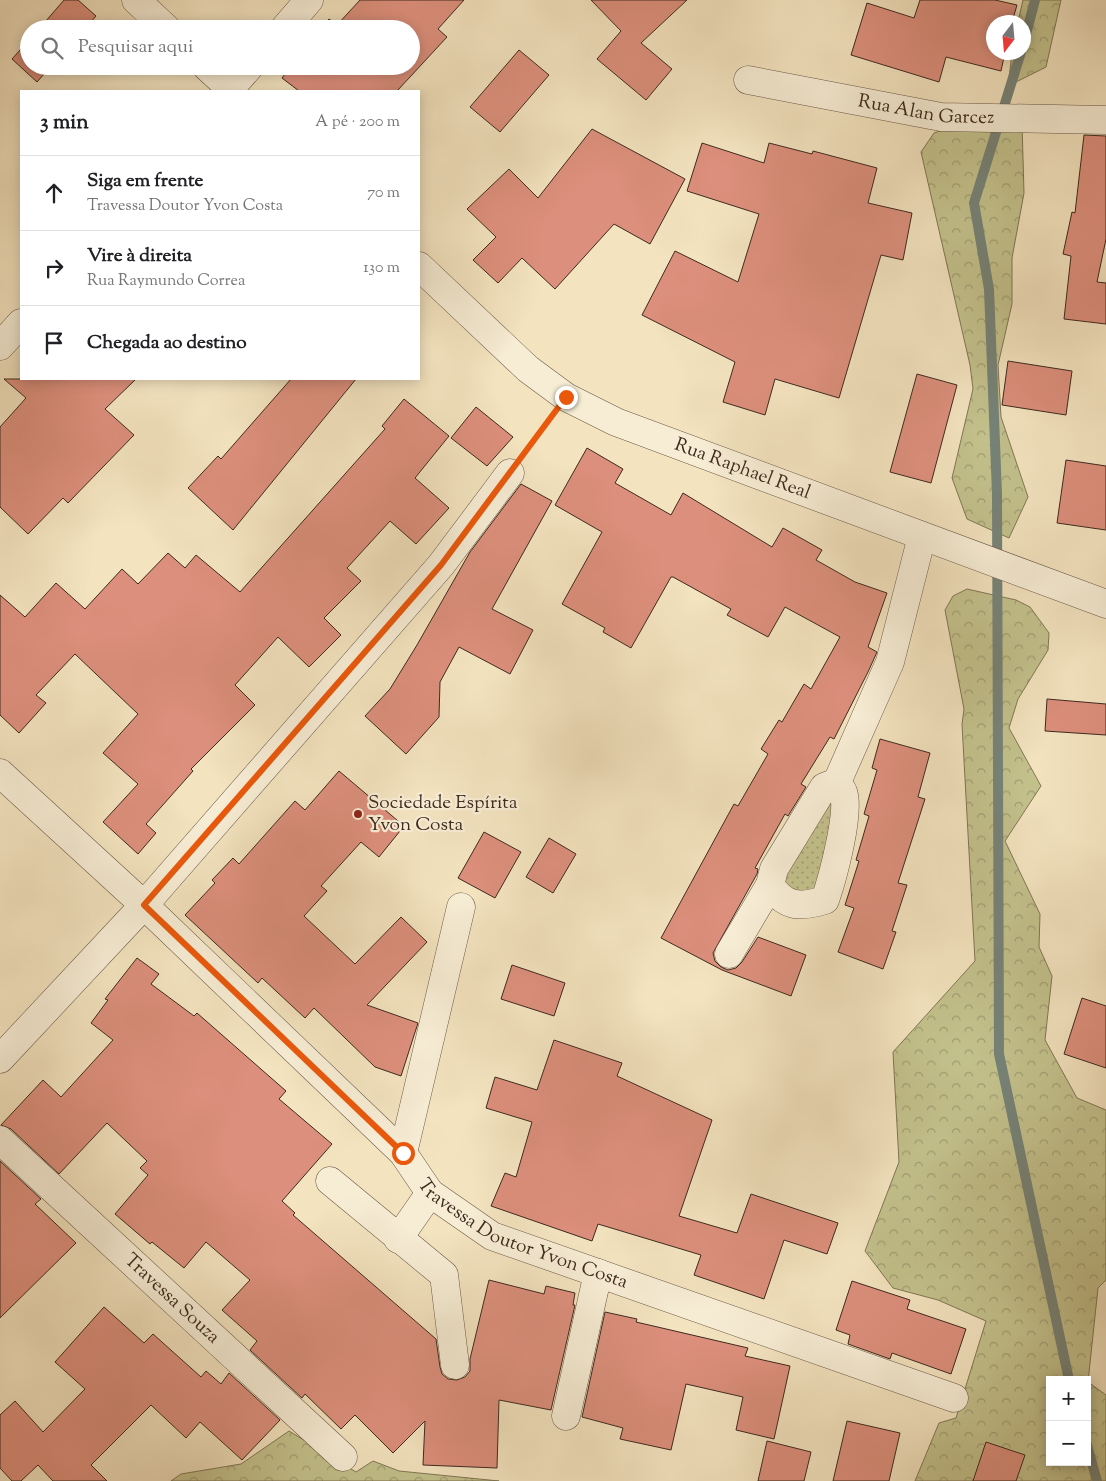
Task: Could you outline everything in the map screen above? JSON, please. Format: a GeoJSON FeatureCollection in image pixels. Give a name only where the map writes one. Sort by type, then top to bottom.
{"type":"FeatureCollection","features":[{"type":"Feature","properties":{"kind":"street"},"geometry":{"type":"LineString","coordinates":[[136,0],[157,20]]}},
{"type":"Feature","properties":{"kind":"street"},"geometry":{"type":"LineString","coordinates":[[292,20],[310,0]]}},
{"type":"Feature","properties":{"kind":"street"},"geometry":{"type":"LineString","coordinates":[[215,75],[230,90],[242,75]]}},
{"type":"Feature","properties":{"kind":"street","name":"Rua Alan Garcez"},"geometry":{"type":"LineString","coordinates":[[748,80],[942,117],[1106,120]]}},
{"type":"Feature","properties":{"kind":"street","name":"Rua Raphael Real"},"geometry":{"type":"LineString","coordinates":[[420,267],[528,369],[566,397],[616,422],[1106,604]]}},
{"type":"Feature","properties":{"kind":"street"},"geometry":{"type":"LineString","coordinates":[[0,346],[20,324]]}},
{"type":"Feature","properties":{"kind":"street"},"geometry":{"type":"LineString","coordinates":[[0,1059],[144,905],[441,565],[510,473]]}},
{"type":"Feature","properties":{"kind":"street"},"geometry":{"type":"LineString","coordinates":[[729,954],[770,884],[774,869],[824,787],[836,782],[890,662],[922,536]]}},
{"type":"Feature","properties":{"kind":"street","name":"Travessa Doutor Yvon Costa"},"geometry":{"type":"LineString","coordinates":[[0,773],[144,905],[403,1153],[430,1194],[492,1236],[954,1398]]}},
{"type":"Feature","properties":{"kind":"street"},"geometry":{"type":"LineString","coordinates":[[770,884],[780,900],[796,905],[824,900],[832,881],[843,820],[844,794],[836,782]]}},
{"type":"Feature","properties":{"kind":"street"},"geometry":{"type":"LineString","coordinates":[[403,1153],[461,907]]}},
{"type":"Feature","properties":{"kind":"street","name":"Travessa Souza"},"geometry":{"type":"LineString","coordinates":[[0,1140],[343,1457]]}},
{"type":"Feature","properties":{"kind":"street"},"geometry":{"type":"LineString","coordinates":[[330,1181],[444,1275],[455,1365]]}},
{"type":"Feature","properties":{"kind":"street"},"geometry":{"type":"LineString","coordinates":[[398,1239],[430,1194]]}},
{"type":"Feature","properties":{"kind":"street"},"geometry":{"type":"LineString","coordinates":[[566,1416],[598,1273]]}},
{"type":"Feature","properties":{"kind":"path"},"geometry":{"type":"LineString","coordinates":[[510,473],[566,397]]}},
{"type":"Feature","properties":{"kind":"green space"},"geometry":{"type":"Polygon","coordinates":[[[1023,0],[1061,0],[1046,67],[1008,86],[1011,60],[1031,60],[1031,15],[1020,15],[1023,0]]]}},
{"type":"Feature","properties":{"kind":"green space"},"geometry":{"type":"Polygon","coordinates":[[[1022,124],[1024,193],[1012,258],[1012,304],[998,365],[1001,417],[1028,497],[1009,538],[967,519],[952,478],[973,389],[970,365],[921,152],[934,133],[954,126],[1022,124]]]}},
{"type":"Feature","properties":{"kind":"green space"},"geometry":{"type":"Polygon","coordinates":[[[967,589],[1016,600],[1030,607],[1049,633],[1048,650],[1018,699],[1009,728],[1041,786],[1005,841],[1040,914],[1039,947],[1052,976],[1045,1040],[1077,1098],[1106,1110],[1106,1280],[1098,1288],[1089,1376],[1046,1376],[1046,1466],[1091,1466],[1091,1384],[1106,1395],[1106,1481],[915,1481],[939,1423],[956,1418],[986,1321],[938,1300],[893,1288],[865,1251],[899,1162],[893,1052],[975,961],[962,724],[964,709],[945,610],[953,596],[967,589]]]}},
{"type":"Feature","properties":{"kind":"green space"},"geometry":{"type":"Polygon","coordinates":[[[827,799],[835,811],[822,888],[799,899],[781,882],[827,799]]]}},
{"type":"Feature","properties":{"kind":"green space"},"geometry":{"type":"Polygon","coordinates":[[[289,1431],[356,1472],[373,1461],[399,1471],[499,1481],[171,1481],[181,1474],[241,1464],[289,1431]]]}},
{"type":"Feature","properties":{"kind":"building"},"geometry":{"type":"Polygon","coordinates":[[[64,0],[78,0],[96,16],[93,20],[47,20],[64,0]]]}},
{"type":"Feature","properties":{"kind":"building"},"geometry":{"type":"Polygon","coordinates":[[[360,0],[464,0],[438,29],[447,37],[420,66],[420,20],[342,20],[360,0]]]}},
{"type":"Feature","properties":{"kind":"building"},"geometry":{"type":"Polygon","coordinates":[[[591,0],[687,0],[641,43],[672,69],[646,100],[597,59],[621,31],[591,0]]]}},
{"type":"Feature","properties":{"kind":"building"},"geometry":{"type":"Polygon","coordinates":[[[920,0],[995,0],[1017,5],[1014,15],[986,15],[986,60],[1003,60],[1001,71],[946,57],[939,82],[851,55],[867,3],[914,18],[920,0]]]}},
{"type":"Feature","properties":{"kind":"building"},"geometry":{"type":"Polygon","coordinates":[[[20,50],[20,66],[12,59],[20,50]]]}},
{"type":"Feature","properties":{"kind":"building"},"geometry":{"type":"Polygon","coordinates":[[[519,50],[549,75],[500,132],[470,107],[519,50]]]}},
{"type":"Feature","properties":{"kind":"building"},"geometry":{"type":"Polygon","coordinates":[[[29,75],[43,75],[37,82],[29,75]]]}},
{"type":"Feature","properties":{"kind":"building"},"geometry":{"type":"Polygon","coordinates":[[[284,75],[412,75],[398,90],[298,90],[282,78],[284,75]]]}},
{"type":"Feature","properties":{"kind":"building"},"geometry":{"type":"Polygon","coordinates":[[[592,129],[685,179],[650,244],[614,224],[555,289],[522,258],[498,283],[473,260],[496,237],[467,209],[509,169],[538,198],[592,129]]]}},
{"type":"Feature","properties":{"kind":"building"},"geometry":{"type":"Polygon","coordinates":[[[1084,135],[1106,136],[1106,239],[1097,282],[1106,283],[1106,324],[1064,319],[1071,256],[1063,254],[1072,212],[1075,213],[1084,135]]]}},
{"type":"Feature","properties":{"kind":"building"},"geometry":{"type":"Polygon","coordinates":[[[702,143],[764,163],[769,143],[812,154],[813,151],[877,168],[868,203],[912,213],[903,260],[881,255],[839,398],[775,379],[765,415],[723,402],[735,362],[642,315],[675,251],[738,282],[759,214],[687,191],[702,143]]]}},
{"type":"Feature","properties":{"kind":"building"},"geometry":{"type":"Polygon","coordinates":[[[1008,361],[1072,371],[1066,415],[1002,405],[1008,361]]]}},
{"type":"Feature","properties":{"kind":"building"},"geometry":{"type":"Polygon","coordinates":[[[917,374],[957,385],[931,483],[890,472],[917,374]]]}},
{"type":"Feature","properties":{"kind":"building"},"geometry":{"type":"Polygon","coordinates":[[[4,379],[135,380],[105,409],[134,435],[68,503],[63,498],[28,534],[0,507],[0,427],[26,398],[4,379]]]}},
{"type":"Feature","properties":{"kind":"building"},"geometry":{"type":"Polygon","coordinates":[[[290,380],[355,380],[233,530],[188,488],[218,456],[221,459],[290,380]]]}},
{"type":"Feature","properties":{"kind":"building"},"geometry":{"type":"Polygon","coordinates":[[[404,399],[449,436],[415,478],[449,508],[416,544],[390,521],[347,568],[361,581],[324,618],[341,635],[309,667],[278,637],[235,685],[255,705],[191,769],[193,771],[146,824],[156,833],[138,854],[103,822],[138,784],[103,753],[138,714],[75,654],[36,695],[46,703],[19,733],[0,715],[0,595],[25,617],[56,583],[85,609],[122,569],[138,584],[168,553],[185,568],[196,555],[240,592],[385,429],[382,426],[404,399]]]}},
{"type":"Feature","properties":{"kind":"building"},"geometry":{"type":"Polygon","coordinates":[[[476,407],[513,437],[487,466],[451,438],[476,407]]]}},
{"type":"Feature","properties":{"kind":"building"},"geometry":{"type":"Polygon","coordinates":[[[587,448],[623,469],[615,483],[671,515],[683,493],[772,547],[783,528],[822,550],[816,560],[855,582],[887,593],[868,647],[877,652],[868,672],[834,739],[830,737],[801,784],[806,787],[788,816],[785,814],[755,868],[758,869],[757,874],[713,953],[715,961],[721,967],[728,970],[736,968],[758,937],[806,955],[791,996],[722,970],[661,938],[734,804],[738,806],[768,754],[761,749],[779,720],[782,722],[804,684],[811,689],[840,637],[785,607],[768,637],[727,615],[731,609],[673,577],[671,577],[631,648],[603,632],[605,628],[562,604],[602,532],[555,505],[587,448]]]}},
{"type":"Feature","properties":{"kind":"building"},"geometry":{"type":"Polygon","coordinates":[[[1066,460],[1106,466],[1106,530],[1057,523],[1066,460]]]}},
{"type":"Feature","properties":{"kind":"building"},"geometry":{"type":"Polygon","coordinates":[[[521,484],[552,501],[492,609],[533,630],[510,674],[459,647],[440,682],[439,717],[406,754],[365,716],[390,689],[470,552],[521,484]]]}},
{"type":"Feature","properties":{"kind":"building"},"geometry":{"type":"Polygon","coordinates":[[[1047,699],[1106,704],[1106,735],[1045,731],[1047,699]]]}},
{"type":"Feature","properties":{"kind":"building"},"geometry":{"type":"Polygon","coordinates":[[[880,739],[930,753],[918,797],[925,799],[898,883],[907,885],[892,931],[896,932],[883,969],[838,952],[854,908],[845,905],[859,861],[856,860],[869,816],[864,814],[877,770],[872,768],[880,739]]]}},
{"type":"Feature","properties":{"kind":"building"},"geometry":{"type":"Polygon","coordinates":[[[339,771],[404,826],[379,857],[361,842],[321,886],[327,891],[304,916],[355,964],[401,917],[427,942],[367,1005],[418,1023],[401,1076],[375,1067],[314,1008],[305,1018],[262,978],[258,983],[185,915],[215,883],[212,880],[233,858],[239,864],[295,801],[305,810],[339,771]]]}},
{"type":"Feature","properties":{"kind":"building"},"geometry":{"type":"Polygon","coordinates":[[[484,832],[521,852],[495,898],[458,878],[484,832]]]}},
{"type":"Feature","properties":{"kind":"building"},"geometry":{"type":"Polygon","coordinates":[[[549,838],[576,854],[553,893],[526,877],[549,838]]]}},
{"type":"Feature","properties":{"kind":"building"},"geometry":{"type":"Polygon","coordinates":[[[137,958],[159,974],[151,984],[194,1016],[197,1013],[286,1091],[279,1099],[332,1144],[282,1201],[295,1213],[293,1215],[436,1339],[442,1374],[448,1379],[457,1380],[465,1377],[470,1371],[470,1359],[489,1280],[544,1294],[546,1286],[575,1293],[573,1305],[575,1305],[551,1410],[499,1400],[497,1468],[423,1465],[425,1421],[393,1453],[355,1415],[341,1429],[305,1394],[302,1398],[250,1350],[257,1341],[222,1310],[250,1280],[206,1242],[184,1268],[152,1242],[150,1244],[115,1214],[148,1175],[140,1168],[147,1161],[107,1123],[59,1174],[11,1129],[1,1125],[43,1080],[61,1097],[113,1040],[91,1023],[108,1000],[105,999],[137,958]]]}},
{"type":"Feature","properties":{"kind":"building"},"geometry":{"type":"Polygon","coordinates":[[[512,965],[565,983],[554,1016],[501,999],[512,965]]]}},
{"type":"Feature","properties":{"kind":"building"},"geometry":{"type":"Polygon","coordinates":[[[1082,998],[1106,1006],[1106,1068],[1064,1054],[1082,998]]]}},
{"type":"Feature","properties":{"kind":"building"},"geometry":{"type":"Polygon","coordinates":[[[554,1040],[622,1063],[617,1076],[712,1120],[679,1216],[737,1233],[751,1194],[838,1223],[827,1254],[784,1240],[764,1299],[694,1275],[701,1255],[598,1224],[592,1241],[491,1206],[505,1173],[516,1177],[532,1122],[486,1108],[495,1077],[537,1090],[554,1040]]]}},
{"type":"Feature","properties":{"kind":"building"},"geometry":{"type":"Polygon","coordinates":[[[0,1161],[41,1199],[35,1204],[76,1243],[0,1318],[0,1161]]]}},
{"type":"Feature","properties":{"kind":"building"},"geometry":{"type":"Polygon","coordinates":[[[852,1281],[910,1300],[907,1309],[966,1329],[951,1374],[892,1353],[890,1359],[848,1344],[850,1335],[836,1330],[852,1281]]]}},
{"type":"Feature","properties":{"kind":"building"},"geometry":{"type":"Polygon","coordinates":[[[104,1307],[144,1343],[153,1334],[201,1377],[206,1371],[221,1384],[229,1373],[280,1420],[242,1460],[200,1422],[186,1438],[151,1405],[91,1465],[107,1481],[53,1481],[38,1465],[21,1481],[12,1481],[0,1468],[0,1415],[15,1401],[43,1432],[85,1389],[55,1362],[104,1307]]]}},
{"type":"Feature","properties":{"kind":"building"},"geometry":{"type":"Polygon","coordinates":[[[605,1312],[637,1319],[636,1322],[748,1348],[745,1356],[790,1366],[774,1439],[736,1430],[743,1397],[686,1384],[671,1450],[620,1439],[623,1428],[582,1417],[605,1312]]]}},
{"type":"Feature","properties":{"kind":"building"},"geometry":{"type":"Polygon","coordinates":[[[847,1421],[900,1433],[889,1481],[833,1481],[847,1421]]]}},
{"type":"Feature","properties":{"kind":"building"},"geometry":{"type":"Polygon","coordinates":[[[767,1441],[811,1452],[804,1481],[758,1481],[767,1441]]]}},
{"type":"Feature","properties":{"kind":"building"},"geometry":{"type":"Polygon","coordinates":[[[986,1442],[1025,1455],[1016,1481],[973,1481],[986,1442]]]}},
{"type":"Feature","properties":{"kind":"waterway"},"geometry":{"type":"LineString","coordinates":[[1031,15],[1035,0]]}},
{"type":"Feature","properties":{"kind":"waterway"},"geometry":{"type":"LineString","coordinates":[[1019,60],[974,203],[989,289],[997,494],[999,1054],[1068,1376]]}},
{"type":"Feature","properties":{"kind":"waterway"},"geometry":{"type":"LineString","coordinates":[[1091,1459],[1097,1481]]}},
{"type":"Feature","properties":{"kind":"place","name":"Sociedade Espírita Yvon Costa"},"geometry":{"type":"Point","coordinates":[358,814]}},
{"type":"Feature","properties":{"kind":"route"},"geometry":{"type":"LineString","coordinates":[[403,1153],[144,905],[441,565],[566,397]]}}]}
